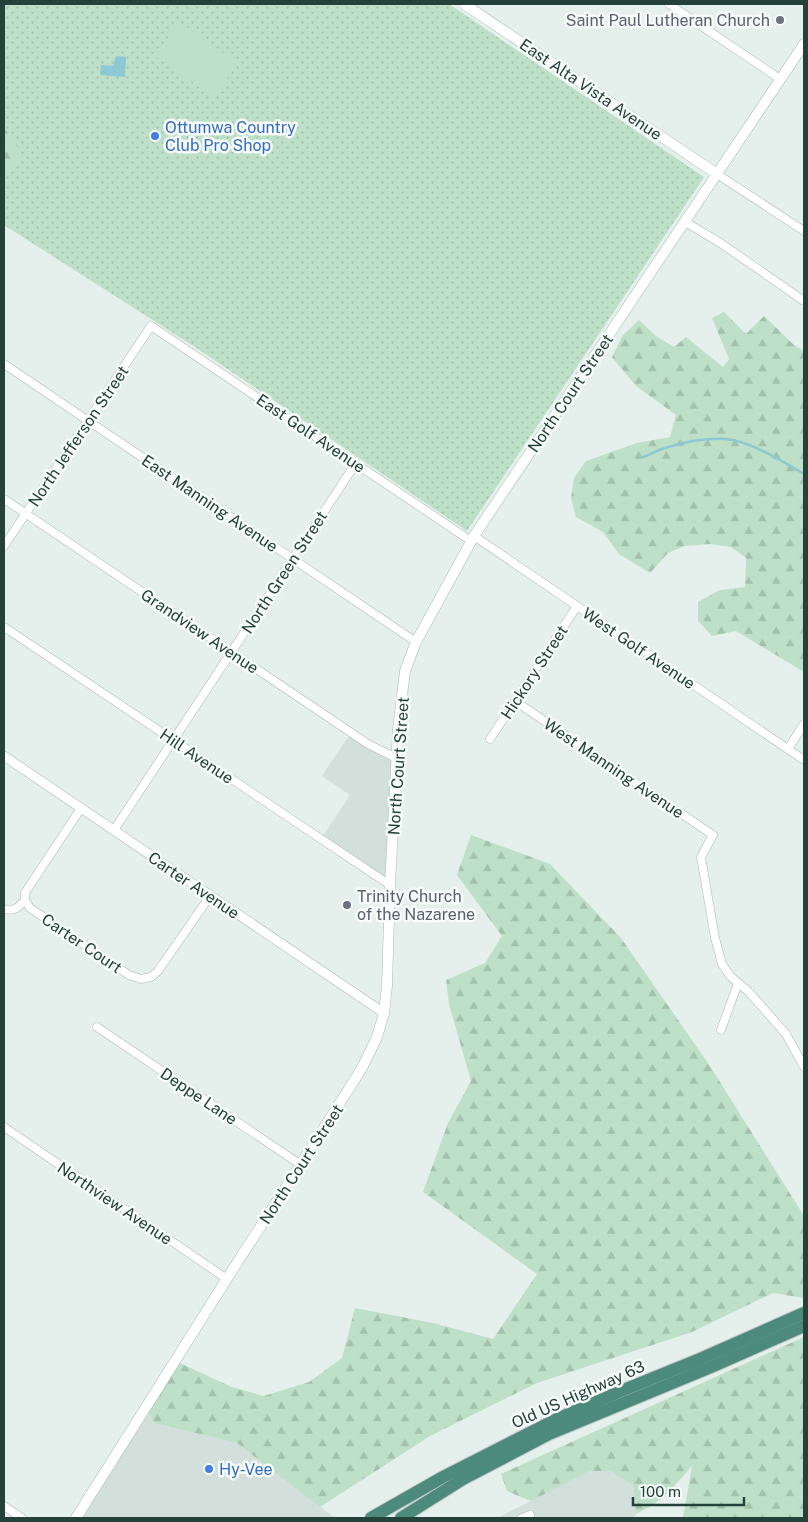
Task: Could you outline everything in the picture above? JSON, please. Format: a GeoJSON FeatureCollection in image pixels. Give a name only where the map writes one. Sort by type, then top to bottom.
{"type":"FeatureCollection","features":[{"type":"Feature","properties":{"kind":"highway","name":"Old US Highway 63"},"geometry":{"type":"LineString","coordinates":[[371,1518],[443,1477],[547,1424],[804,1313]]}},
{"type":"Feature","properties":{"kind":"highway"},"geometry":{"type":"LineString","coordinates":[[401,1518],[464,1479],[549,1434],[804,1326]]}},
{"type":"Feature","properties":{"kind":"main road","name":"East Alta Vista Avenue"},"geometry":{"type":"LineString","coordinates":[[464,4],[717,174]]}},
{"type":"Feature","properties":{"kind":"main road","name":"North Court Street"},"geometry":{"type":"LineString","coordinates":[[76,1518],[366,1060],[377,1037],[384,1013],[389,945],[398,729],[403,685],[409,659],[416,642],[473,538],[804,44]]}},
{"type":"Feature","properties":{"kind":"street"},"geometry":{"type":"LineString","coordinates":[[669,4],[780,79]]}},
{"type":"Feature","properties":{"kind":"street"},"geometry":{"type":"LineString","coordinates":[[717,174],[804,231]]}},
{"type":"Feature","properties":{"kind":"street"},"geometry":{"type":"LineString","coordinates":[[685,222],[719,242],[804,301]]}},
{"type":"Feature","properties":{"kind":"street","name":"East Golf Avenue"},"geometry":{"type":"LineString","coordinates":[[151,326],[356,464],[473,538]]}},
{"type":"Feature","properties":{"kind":"street","name":"North Jefferson Street"},"geometry":{"type":"LineString","coordinates":[[4,546],[151,326]]}},
{"type":"Feature","properties":{"kind":"street","name":"East Manning Avenue"},"geometry":{"type":"LineString","coordinates":[[4,364],[416,642]]}},
{"type":"Feature","properties":{"kind":"street","name":"North Green Street"},"geometry":{"type":"LineString","coordinates":[[114,830],[356,464]]}},
{"type":"Feature","properties":{"kind":"street","name":"Grandview Avenue"},"geometry":{"type":"LineString","coordinates":[[4,498],[368,744],[398,759]]}},
{"type":"Feature","properties":{"kind":"street","name":"West Golf Avenue"},"geometry":{"type":"LineString","coordinates":[[473,538],[804,760]]}},
{"type":"Feature","properties":{"kind":"street","name":"Hickory Street"},"geometry":{"type":"LineString","coordinates":[[490,739],[577,606]]}},
{"type":"Feature","properties":{"kind":"street","name":"Hill Avenue"},"geometry":{"type":"LineString","coordinates":[[4,627],[390,885]]}},
{"type":"Feature","properties":{"kind":"street","name":"West Manning Avenue"},"geometry":{"type":"LineString","coordinates":[[515,701],[713,835],[701,857],[715,938],[722,964],[730,976],[738,983]]}},
{"type":"Feature","properties":{"kind":"street"},"geometry":{"type":"LineString","coordinates":[[788,749],[804,724]]}},
{"type":"Feature","properties":{"kind":"street","name":"Carter Avenue"},"geometry":{"type":"LineString","coordinates":[[4,756],[384,1013]]}},
{"type":"Feature","properties":{"kind":"street"},"geometry":{"type":"LineString","coordinates":[[4,909],[17,909],[25,900],[25,893],[81,808]]}},
{"type":"Feature","properties":{"kind":"street","name":"Carter Court"},"geometry":{"type":"LineString","coordinates":[[25,900],[30,908],[66,934],[129,976],[141,979],[152,977],[158,971],[210,896]]}},
{"type":"Feature","properties":{"kind":"street"},"geometry":{"type":"LineString","coordinates":[[721,1030],[738,983],[748,991],[786,1034],[804,1067]]}},
{"type":"Feature","properties":{"kind":"street","name":"Deppe Lane"},"geometry":{"type":"LineString","coordinates":[[97,1027],[300,1165]]}},
{"type":"Feature","properties":{"kind":"street","name":"Northview Avenue"},"geometry":{"type":"LineString","coordinates":[[4,1127],[227,1279]]}},
{"type":"Feature","properties":{"kind":"street"},"geometry":{"type":"LineString","coordinates":[[4,1506],[22,1518]]}},
{"type":"Feature","properties":{"kind":"street"},"geometry":{"type":"LineString","coordinates":[[522,1518],[530,1515]]}},
{"type":"Feature","properties":{"kind":"shaded area"},"geometry":{"type":"Polygon","coordinates":[[[351,733],[398,759],[390,885],[321,839],[350,795],[322,776],[351,733]]]}},
{"type":"Feature","properties":{"kind":"shaded area"},"geometry":{"type":"Polygon","coordinates":[[[146,1408],[154,1423],[237,1443],[335,1518],[76,1518],[146,1408]]]}},
{"type":"Feature","properties":{"kind":"shaded area"},"geometry":{"type":"Polygon","coordinates":[[[590,1471],[610,1471],[633,1485],[636,1514],[633,1518],[497,1518],[590,1471]]]}},
{"type":"Feature","properties":{"kind":"green space"},"geometry":{"type":"Polygon","coordinates":[[[4,4],[449,4],[704,177],[467,531],[198,349],[4,225],[4,4]]]}},
{"type":"Feature","properties":{"kind":"green space"},"geometry":{"type":"Polygon","coordinates":[[[179,22],[238,63],[214,97],[155,56],[179,22]]]}},
{"type":"Feature","properties":{"kind":"green space"},"geometry":{"type":"Polygon","coordinates":[[[4,129],[16,143],[19,158],[13,170],[4,171],[4,129]]]}},
{"type":"Feature","properties":{"kind":"green space"},"geometry":{"type":"Polygon","coordinates":[[[724,312],[746,334],[764,316],[794,345],[804,351],[804,672],[736,631],[712,636],[698,621],[698,602],[720,590],[745,587],[746,558],[731,547],[710,544],[684,546],[668,553],[650,573],[619,554],[603,532],[576,517],[571,498],[574,478],[586,461],[637,443],[670,437],[676,415],[636,386],[612,357],[623,335],[639,320],[656,336],[674,347],[686,337],[723,367],[729,359],[712,318],[724,312]]]}},
{"type":"Feature","properties":{"kind":"green space"},"geometry":{"type":"Polygon","coordinates":[[[471,835],[550,864],[621,938],[710,1066],[804,1216],[804,1298],[773,1293],[692,1332],[537,1383],[430,1436],[320,1507],[237,1443],[154,1423],[146,1408],[175,1361],[232,1387],[264,1396],[309,1382],[342,1358],[355,1308],[433,1323],[493,1339],[537,1274],[423,1192],[448,1123],[471,1081],[449,1004],[446,980],[485,963],[502,936],[457,875],[471,835]]]}},
{"type":"Feature","properties":{"kind":"green space"},"geometry":{"type":"Polygon","coordinates":[[[804,1337],[804,1518],[683,1518],[692,1466],[661,1499],[636,1514],[633,1485],[610,1471],[590,1471],[531,1501],[507,1491],[501,1474],[804,1337]]]}},
{"type":"Feature","properties":{"kind":"water"},"geometry":{"type":"Polygon","coordinates":[[[116,56],[126,57],[125,77],[100,75],[101,65],[113,66],[116,56]]]}},
{"type":"Feature","properties":{"kind":"waterway"},"geometry":{"type":"LineString","coordinates":[[643,457],[687,442],[726,439],[756,448],[804,474]]}},
{"type":"Feature","properties":{"kind":"place","name":"Saint Paul Lutheran Church"},"geometry":{"type":"Point","coordinates":[780,20]}},
{"type":"Feature","properties":{"kind":"place","name":"Ottumwa Country Club Pro Shop"},"geometry":{"type":"Point","coordinates":[155,136]}},
{"type":"Feature","properties":{"kind":"place","name":"Trinity Church of the Nazarene"},"geometry":{"type":"Point","coordinates":[347,905]}},
{"type":"Feature","properties":{"kind":"place","name":"Hy-Vee"},"geometry":{"type":"Point","coordinates":[209,1469]}}]}
